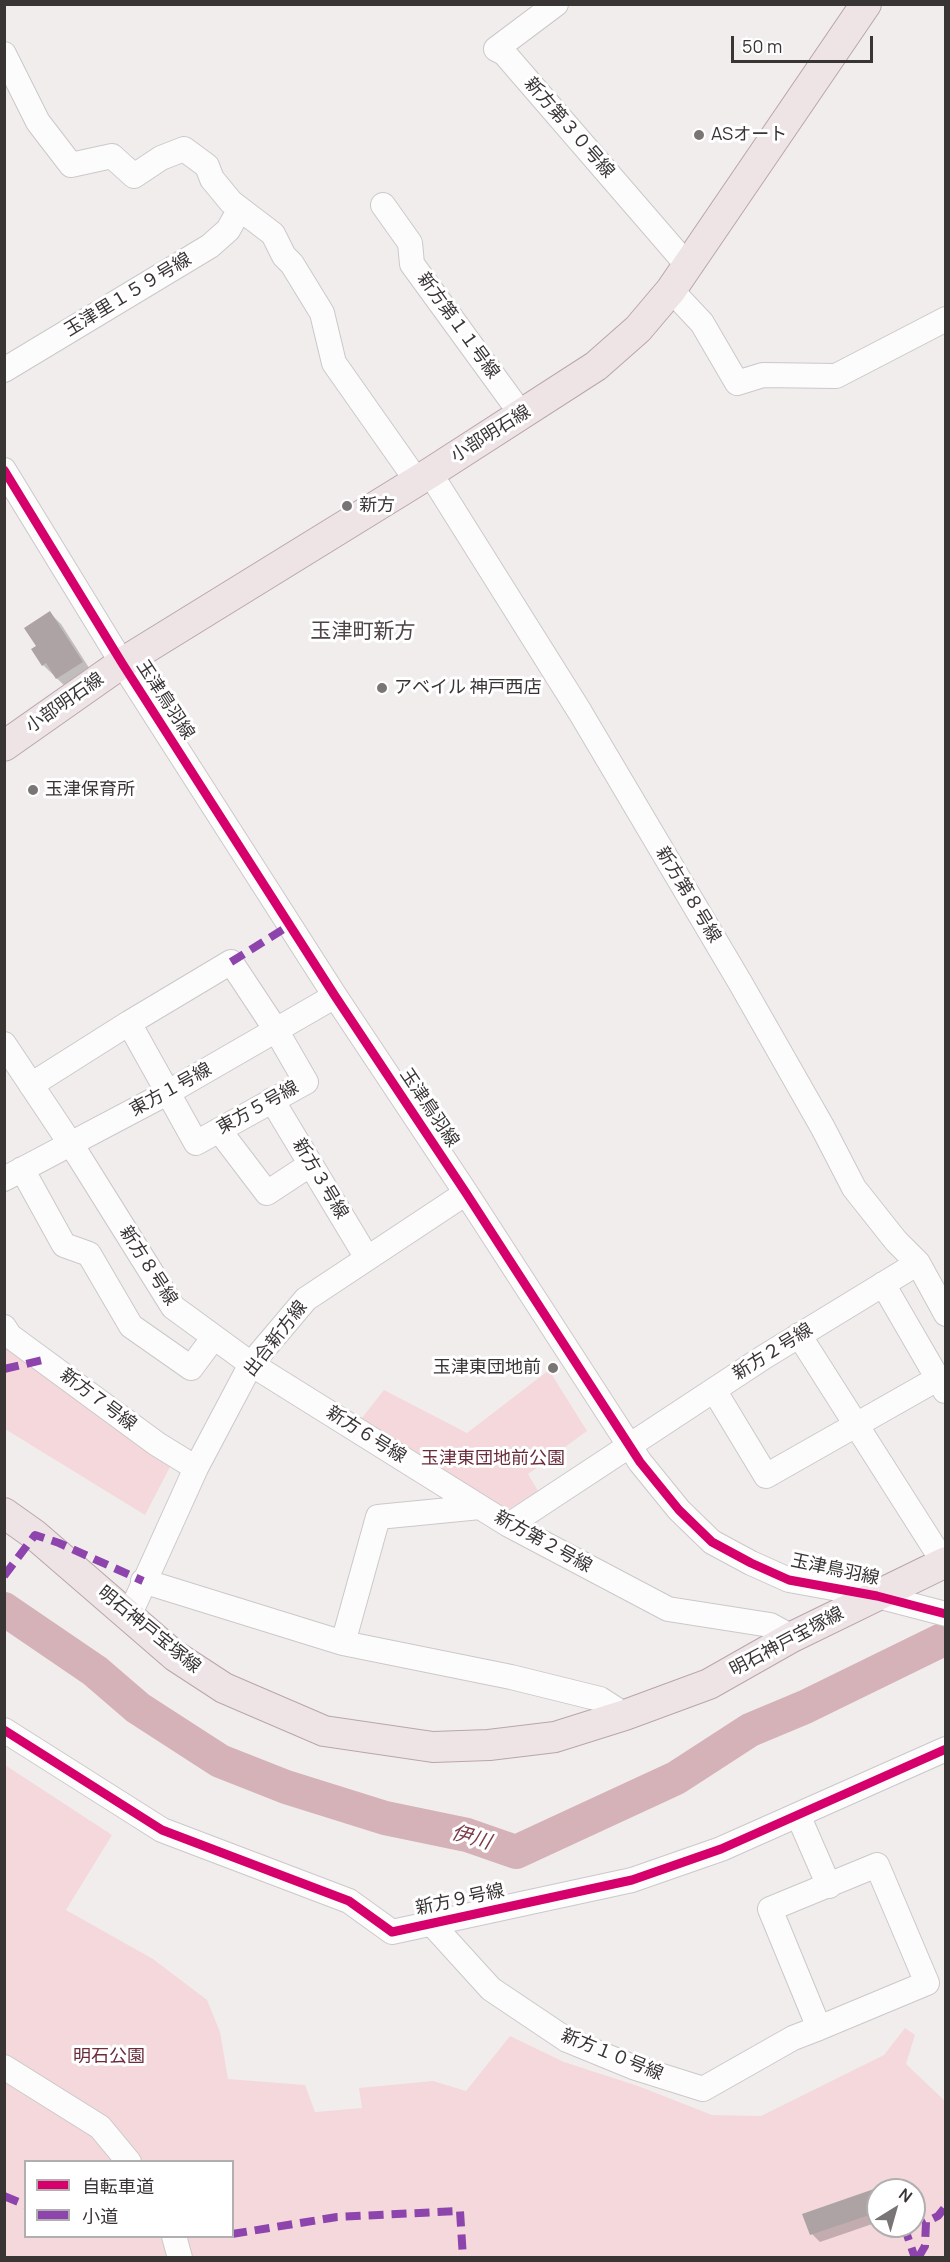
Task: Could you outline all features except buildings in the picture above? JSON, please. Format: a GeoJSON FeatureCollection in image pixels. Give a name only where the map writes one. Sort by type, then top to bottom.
{"type":"FeatureCollection","features":[{"type":"Feature","properties":{"kind":"main road","name":"小部明石線"},"geometry":{"type":"LineString","coordinates":[[4,746],[122,663],[423,477],[596,366],[638,329],[671,290],[866,4]]}},
{"type":"Feature","properties":{"kind":"main road","name":"明石神戸宝塚線"},"geometry":{"type":"LineString","coordinates":[[4,1513],[35,1535],[175,1656],[224,1688],[324,1731],[433,1747],[489,1745],[555,1737],[625,1715],[709,1684],[792,1637],[945,1562]]}},
{"type":"Feature","properties":{"kind":"street","name":"新方第３０号線"},"geometry":{"type":"LineString","coordinates":[[556,4],[496,49],[504,53],[688,266]]}},
{"type":"Feature","properties":{"kind":"street","name":"新方第８号線"},"geometry":{"type":"LineString","coordinates":[[4,54],[38,122],[71,165],[112,156],[134,176],[161,158],[184,149],[207,166],[212,179],[231,202],[273,234],[284,256],[292,264],[322,313],[334,363],[423,477],[586,722],[741,984],[823,1128],[854,1188],[896,1241],[918,1263],[945,1314]]}},
{"type":"Feature","properties":{"kind":"street","name":"新方第１１号線"},"geometry":{"type":"LineString","coordinates":[[383,205],[410,243],[412,264],[522,414]]}},
{"type":"Feature","properties":{"kind":"street","name":"玉津里１５９号線"},"geometry":{"type":"LineString","coordinates":[[4,370],[210,246],[228,230],[240,209]]}},
{"type":"Feature","properties":{"kind":"street"},"geometry":{"type":"LineString","coordinates":[[671,290],[702,323],[737,383],[763,375],[836,376],[945,319]]}},
{"type":"Feature","properties":{"kind":"street","name":"玉津鳥羽線"},"geometry":{"type":"LineString","coordinates":[[4,470],[122,663],[335,996],[630,1446],[679,1510],[712,1542],[789,1580],[877,1596],[945,1614]]}},
{"type":"Feature","properties":{"kind":"street","name":"東方５号線"},"geometry":{"type":"LineString","coordinates":[[31,1085],[129,1023],[231,962],[276,1030],[306,1082],[196,1143],[129,1023]]}},
{"type":"Feature","properties":{"kind":"street","name":"東方１号線"},"geometry":{"type":"LineString","coordinates":[[13,1174],[167,1093],[335,996]]}},
{"type":"Feature","properties":{"kind":"street","name":"新方８号線"},"geometry":{"type":"LineString","coordinates":[[4,1044],[78,1155],[173,1307],[252,1364]]}},
{"type":"Feature","properties":{"kind":"street","name":"新方３号線"},"geometry":{"type":"LineString","coordinates":[[272,1100],[367,1258]]}},
{"type":"Feature","properties":{"kind":"street"},"geometry":{"type":"LineString","coordinates":[[219,1130],[267,1193],[310,1164]]}},
{"type":"Feature","properties":{"kind":"street"},"geometry":{"type":"LineString","coordinates":[[13,1174],[64,1245],[89,1254],[131,1326],[191,1368],[214,1337]]}},
{"type":"Feature","properties":{"kind":"street","name":"出合新方線"},"geometry":{"type":"LineString","coordinates":[[129,1616],[196,1468],[252,1364],[306,1299],[466,1193]]}},
{"type":"Feature","properties":{"kind":"street","name":"新方２号線"},"geometry":{"type":"LineString","coordinates":[[509,1525],[799,1335],[918,1263]]}},
{"type":"Feature","properties":{"kind":"street"},"geometry":{"type":"LineString","coordinates":[[714,1390],[766,1476],[855,1426],[941,1385],[883,1284]]}},
{"type":"Feature","properties":{"kind":"street","name":"新方７号線"},"geometry":{"type":"LineString","coordinates":[[4,1327],[10,1336],[157,1444],[196,1468]]}},
{"type":"Feature","properties":{"kind":"street"},"geometry":{"type":"LineString","coordinates":[[799,1335],[855,1426],[945,1562]]}},
{"type":"Feature","properties":{"kind":"street","name":"新方６号線"},"geometry":{"type":"LineString","coordinates":[[252,1364],[480,1507]]}},
{"type":"Feature","properties":{"kind":"street","name":"新方第２号線"},"geometry":{"type":"LineString","coordinates":[[343,1643],[378,1517],[480,1507],[509,1525],[668,1609],[770,1625],[792,1637]]}},
{"type":"Feature","properties":{"kind":"street","name":"明石神戸宝塚線"},"geometry":{"type":"LineString","coordinates":[[143,1581],[343,1643],[511,1677],[600,1699],[625,1715]]}},
{"type":"Feature","properties":{"kind":"street","name":"新方９号線"},"geometry":{"type":"LineString","coordinates":[[4,1730],[162,1830],[349,1901],[392,1932],[632,1880],[721,1849],[945,1749]]}},
{"type":"Feature","properties":{"kind":"street"},"geometry":{"type":"LineString","coordinates":[[798,1815],[829,1886],[770,1909],[819,2028]]}},
{"type":"Feature","properties":{"kind":"street","name":"新方１０号線"},"geometry":{"type":"LineString","coordinates":[[431,1923],[491,1989],[567,2040],[633,2067],[703,2089],[793,2038],[927,1983],[877,1865],[829,1886]]}},
{"type":"Feature","properties":{"kind":"street"},"geometry":{"type":"LineString","coordinates":[[4,2067],[100,2127],[127,2160]]}},
{"type":"Feature","properties":{"kind":"street"},"geometry":{"type":"LineString","coordinates":[[175,2238],[180,2258]]}},
{"type":"Feature","properties":{"kind":"green space"},"geometry":{"type":"Polygon","coordinates":[[[4,1345],[170,1467],[145,1515],[5,1429],[4,1345]]]}},
{"type":"Feature","properties":{"kind":"green space","name":"玉津東団地前公園"},"geometry":{"type":"Polygon","coordinates":[[[549,1370],[587,1431],[528,1474],[538,1491],[506,1511],[361,1419],[384,1390],[467,1433],[549,1370]]]}},
{"type":"Feature","properties":{"kind":"green space","name":"明石公園"},"geometry":{"type":"Polygon","coordinates":[[[5,1765],[112,1835],[66,1910],[153,1959],[207,2000],[220,2032],[228,2079],[305,2085],[315,2112],[362,2108],[359,2088],[433,2081],[466,2091],[510,2036],[564,2062],[638,2086],[712,2115],[761,2116],[884,2055],[905,2028],[915,2035],[906,2064],[945,2101],[945,2257],[5,2257],[5,1765]]]}},
{"type":"Feature","properties":{"kind":"waterway","name":"伊川"},"geometry":{"type":"LineString","coordinates":[[4,1609],[95,1671],[138,1708],[220,1761],[286,1787],[385,1818],[467,1835],[516,1852],[676,1778],[750,1730],[805,1707],[946,1638]]}},
{"type":"Feature","properties":{"kind":"marked path"},"geometry":{"type":"LineString","coordinates":[[231,962],[290,925]]}},
{"type":"Feature","properties":{"kind":"marked path"},"geometry":{"type":"LineString","coordinates":[[4,1369],[43,1360]]}},
{"type":"Feature","properties":{"kind":"marked path"},"geometry":{"type":"LineString","coordinates":[[4,1576],[35,1535],[59,1543],[143,1581]]}},
{"type":"Feature","properties":{"kind":"marked path"},"geometry":{"type":"LineString","coordinates":[[4,2196],[24,2204]]}},
{"type":"Feature","properties":{"kind":"marked path"},"geometry":{"type":"LineString","coordinates":[[918,2258],[925,2246],[926,2222],[938,2216],[946,2206]]}},
{"type":"Feature","properties":{"kind":"marked path"},"geometry":{"type":"LineString","coordinates":[[234,2234],[337,2217],[460,2211],[463,2258]]}},
{"type":"Feature","properties":{"kind":"marked path"},"geometry":{"type":"LineString","coordinates":[[908,2238],[915,2258]]}},
{"type":"Feature","properties":{"kind":"cycle path"},"geometry":{"type":"LineString","coordinates":[[4,470],[122,663],[335,996],[640,1462],[679,1510],[712,1542],[789,1580],[877,1596],[946,1614]]}},
{"type":"Feature","properties":{"kind":"cycle path"},"geometry":{"type":"LineString","coordinates":[[4,1730],[162,1830],[349,1901],[392,1932],[632,1880],[721,1849],[946,1749]]}},
{"type":"Feature","properties":{"kind":"place","name":"ASオート"},"geometry":{"type":"Point","coordinates":[699,135]}},
{"type":"Feature","properties":{"kind":"place","name":"新方"},"geometry":{"type":"Point","coordinates":[347,506]}},
{"type":"Feature","properties":{"kind":"place","name":"アベイル 神戸西店"},"geometry":{"type":"Point","coordinates":[382,688]}},
{"type":"Feature","properties":{"kind":"place","name":"玉津保育所"},"geometry":{"type":"Point","coordinates":[33,790]}},
{"type":"Feature","properties":{"kind":"place","name":"玉津東団地前"},"geometry":{"type":"Point","coordinates":[553,1368]}},
{"type":"Feature","properties":{"kind":"district","name":"玉津町新方"},"geometry":{"type":"Point","coordinates":[363,632]}}]}
